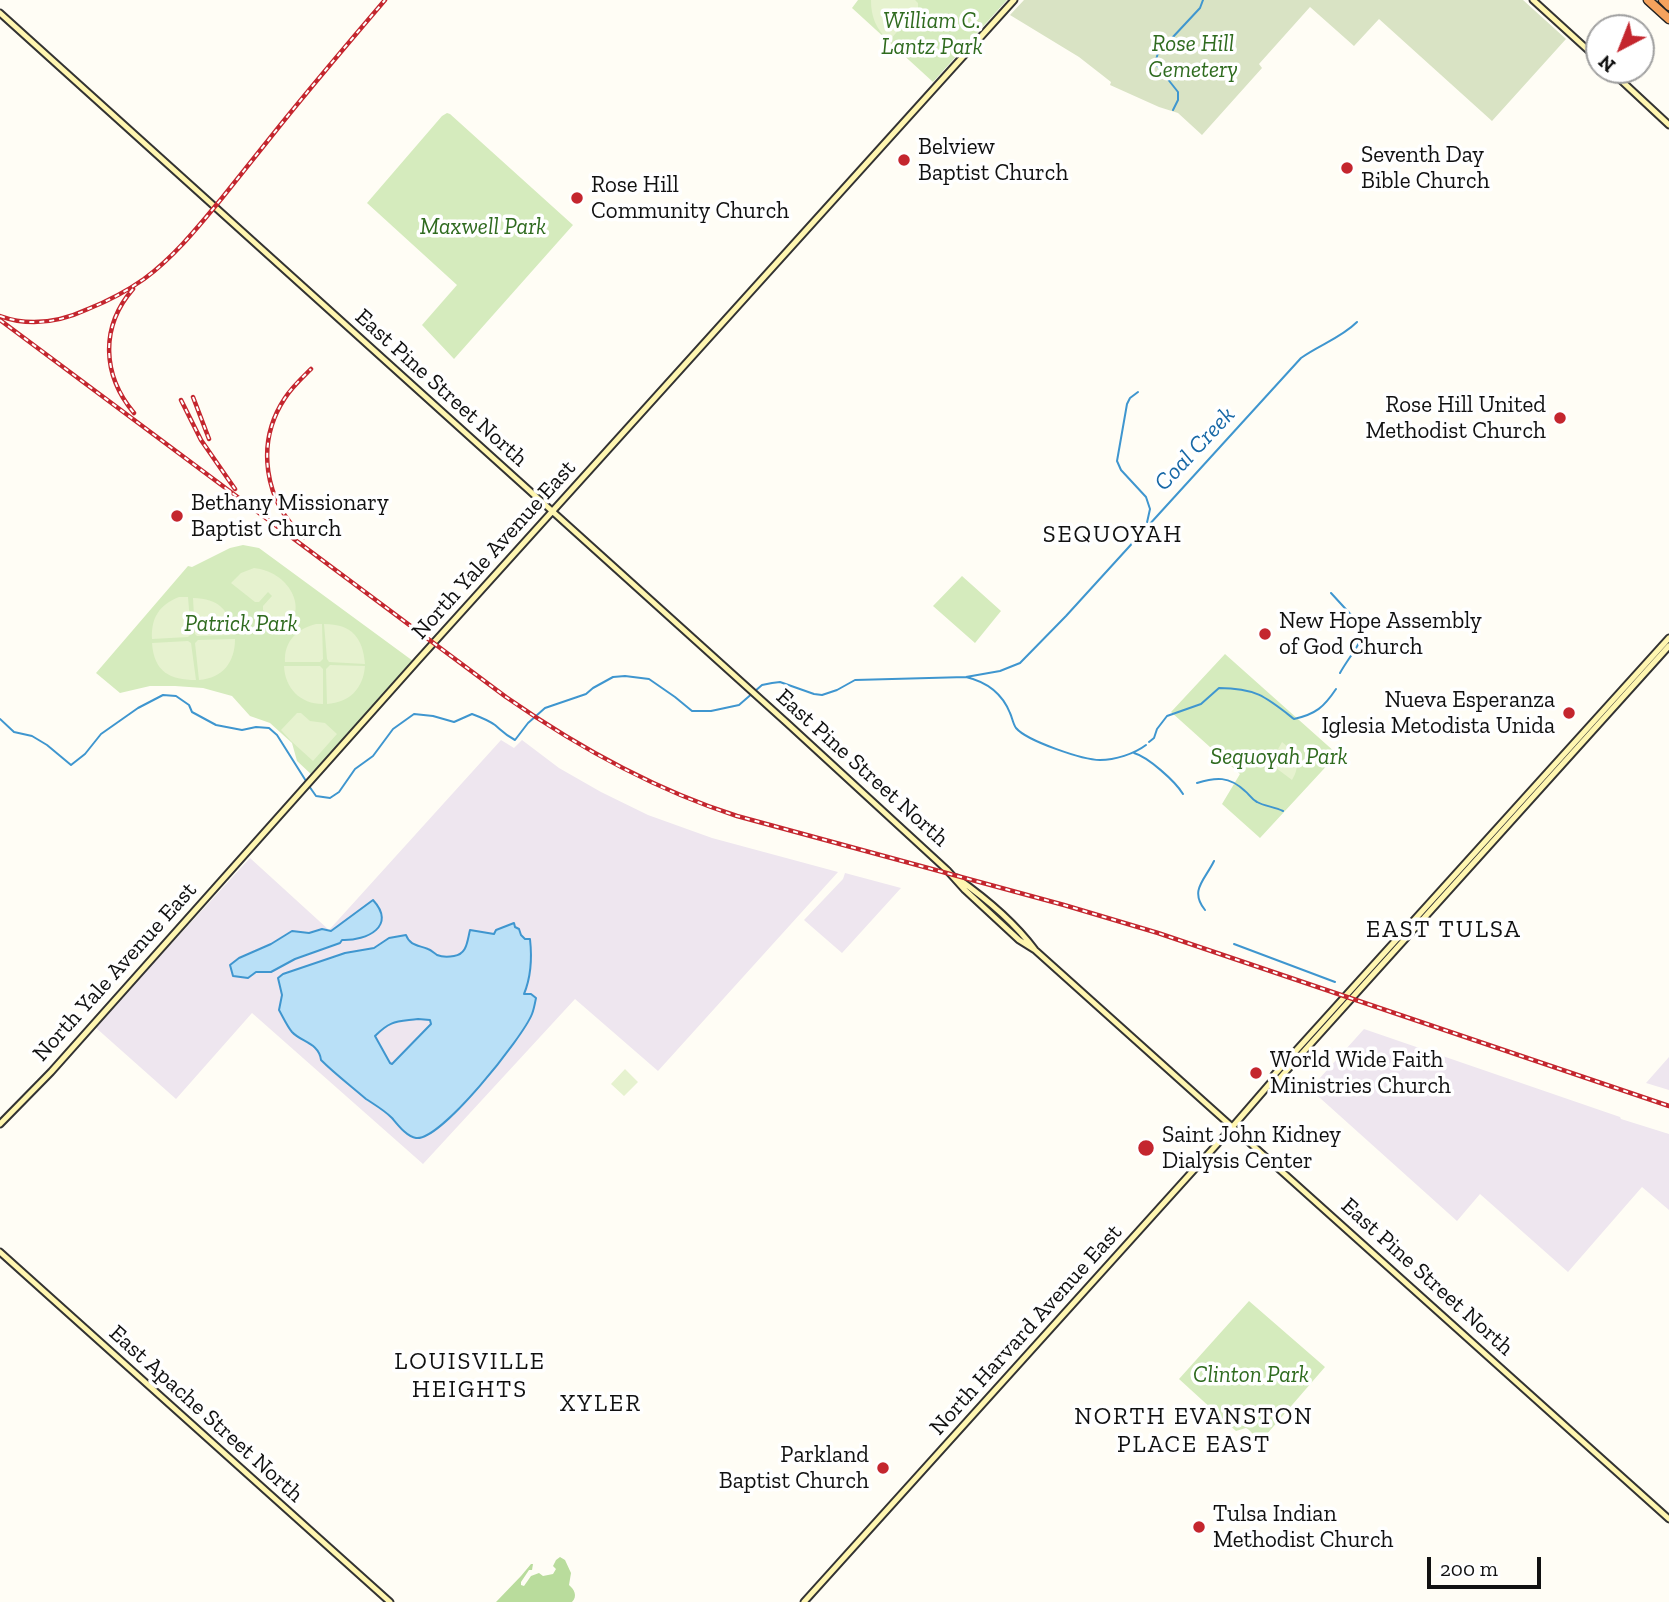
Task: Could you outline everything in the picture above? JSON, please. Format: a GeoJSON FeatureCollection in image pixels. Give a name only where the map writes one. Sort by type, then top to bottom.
{"type":"FeatureCollection","features":[{"type":"Feature","properties":{"kind":"highway"},"geometry":{"type":"LineString","coordinates":[[1648,0],[1669,19]]}},
{"type":"Feature","properties":{"kind":"highway"},"geometry":{"type":"LineString","coordinates":[[1663,0],[1669,6]]}},
{"type":"Feature","properties":{"kind":"main road","name":"North Yale Avenue East"},"geometry":{"type":"LineString","coordinates":[[0,1124],[61,1062],[1014,0]]}},
{"type":"Feature","properties":{"kind":"main road"},"geometry":{"type":"LineString","coordinates":[[1533,0],[1585,47]]}},
{"type":"Feature","properties":{"kind":"main road","name":"East Pine Street North"},"geometry":{"type":"LineString","coordinates":[[0,13],[952,874],[1017,929],[1035,950],[1669,1519]]}},
{"type":"Feature","properties":{"kind":"main road"},"geometry":{"type":"LineString","coordinates":[[1625,84],[1669,125]]}},
{"type":"Feature","properties":{"kind":"main road","name":"North Harvard Avenue East"},"geometry":{"type":"LineString","coordinates":[[804,1602],[1669,638]]}},
{"type":"Feature","properties":{"kind":"main road","name":"North Harvard Avenue East"},"geometry":{"type":"LineString","coordinates":[[1427,910],[1669,646]]}},
{"type":"Feature","properties":{"kind":"main road","name":"East Apache Street North"},"geometry":{"type":"LineString","coordinates":[[0,1252],[390,1602]]}},
{"type":"Feature","properties":{"kind":"shaded area"},"geometry":{"type":"Polygon","coordinates":[[[501,740],[514,748],[522,740],[559,768],[648,815],[712,838],[838,872],[658,1071],[575,999],[423,1164],[252,1013],[176,1099],[95,1027],[250,858],[329,930],[501,740]]]}},
{"type":"Feature","properties":{"kind":"shaded area"},"geometry":{"type":"Polygon","coordinates":[[[845,873],[901,888],[842,953],[804,920],[843,879],[845,873]]]}},
{"type":"Feature","properties":{"kind":"shaded area"},"geometry":{"type":"Polygon","coordinates":[[[1364,1029],[1669,1134],[1669,1210],[1642,1187],[1568,1272],[1480,1194],[1457,1221],[1310,1089],[1364,1029]]]}},
{"type":"Feature","properties":{"kind":"shaded area"},"geometry":{"type":"Polygon","coordinates":[[[1669,1057],[1669,1090],[1646,1083],[1669,1057]]]}},
{"type":"Feature","properties":{"kind":"green space","name":"William C. Lantz Park"},"geometry":{"type":"Polygon","coordinates":[[[858,0],[1007,0],[933,82],[852,8],[858,0]]]}},
{"type":"Feature","properties":{"kind":"green space"},"geometry":{"type":"Polygon","coordinates":[[[871,0],[915,0],[918,8],[889,41],[875,22],[871,0]]]}},
{"type":"Feature","properties":{"kind":"green space","name":"Rose Hill Cemetery"},"geometry":{"type":"Polygon","coordinates":[[[1024,0],[1523,0],[1566,39],[1492,121],[1379,19],[1354,46],[1310,7],[1259,64],[1262,68],[1202,135],[1178,113],[1110,85],[1111,82],[1079,57],[1010,15],[1024,0]]]}},
{"type":"Feature","properties":{"kind":"green space","name":"Maxwell Park"},"geometry":{"type":"Polygon","coordinates":[[[447,113],[573,225],[454,359],[422,325],[457,285],[367,203],[447,113]]]}},
{"type":"Feature","properties":{"kind":"green space","name":"Patrick Park"},"geometry":{"type":"Polygon","coordinates":[[[243,545],[259,548],[413,661],[312,775],[297,761],[292,743],[270,723],[250,716],[232,696],[203,688],[175,686],[150,686],[120,693],[96,673],[188,566],[192,567],[230,548],[243,545]]]}},
{"type":"Feature","properties":{"kind":"green space"},"geometry":{"type":"Polygon","coordinates":[[[254,568],[277,576],[292,592],[295,613],[283,633],[270,622],[272,619],[263,610],[263,606],[272,596],[268,592],[259,602],[255,602],[231,583],[241,573],[254,568]]]}},
{"type":"Feature","properties":{"kind":"green space"},"geometry":{"type":"Polygon","coordinates":[[[962,576],[1001,611],[975,643],[933,606],[962,576]]]}},
{"type":"Feature","properties":{"kind":"green space"},"geometry":{"type":"Polygon","coordinates":[[[179,597],[188,597],[191,634],[188,637],[152,639],[153,625],[161,608],[179,597]]]}},
{"type":"Feature","properties":{"kind":"green space"},"geometry":{"type":"Polygon","coordinates":[[[193,598],[210,601],[221,607],[229,618],[234,635],[197,636],[193,598]]]}},
{"type":"Feature","properties":{"kind":"green space"},"geometry":{"type":"Polygon","coordinates":[[[316,624],[322,624],[323,659],[320,662],[285,662],[287,648],[293,637],[316,624]]]}},
{"type":"Feature","properties":{"kind":"green space"},"geometry":{"type":"Polygon","coordinates":[[[324,624],[342,627],[354,634],[362,647],[365,664],[329,662],[324,624]]]}},
{"type":"Feature","properties":{"kind":"green space"},"geometry":{"type":"Polygon","coordinates":[[[235,639],[233,655],[226,667],[215,676],[199,680],[195,643],[198,640],[235,639]]]}},
{"type":"Feature","properties":{"kind":"green space"},"geometry":{"type":"Polygon","coordinates":[[[152,643],[191,643],[196,680],[171,676],[160,667],[153,653],[152,643]]]}},
{"type":"Feature","properties":{"kind":"green space","name":"Sequoyah Park"},"geometry":{"type":"Polygon","coordinates":[[[1225,654],[1336,753],[1260,838],[1222,804],[1240,774],[1171,712],[1225,654]]]}},
{"type":"Feature","properties":{"kind":"green space"},"geometry":{"type":"Polygon","coordinates":[[[330,665],[365,666],[354,693],[327,704],[326,669],[330,665]]]}},
{"type":"Feature","properties":{"kind":"green space"},"geometry":{"type":"Polygon","coordinates":[[[284,666],[320,666],[323,669],[323,704],[307,701],[295,693],[287,681],[284,666]]]}},
{"type":"Feature","properties":{"kind":"green space"},"geometry":{"type":"Polygon","coordinates":[[[297,713],[310,721],[325,723],[337,734],[313,761],[281,730],[297,713]]]}},
{"type":"Feature","properties":{"kind":"green space"},"geometry":{"type":"Polygon","coordinates":[[[1282,742],[1296,759],[1297,769],[1292,780],[1271,762],[1282,742]]]}},
{"type":"Feature","properties":{"kind":"green space"},"geometry":{"type":"Polygon","coordinates":[[[625,1069],[638,1082],[624,1096],[611,1084],[625,1069]]]}},
{"type":"Feature","properties":{"kind":"green space","name":"Clinton Park"},"geometry":{"type":"Polygon","coordinates":[[[1249,1301],[1325,1367],[1260,1442],[1246,1428],[1236,1431],[1179,1379],[1249,1301]]]}},
{"type":"Feature","properties":{"kind":"green space"},"geometry":{"type":"Polygon","coordinates":[[[560,1557],[565,1560],[571,1573],[569,1585],[575,1595],[572,1602],[496,1602],[531,1564],[532,1570],[529,1570],[521,1585],[524,1586],[531,1576],[539,1573],[543,1576],[553,1574],[556,1569],[553,1566],[560,1557]]]}},
{"type":"Feature","properties":{"kind":"water"},"geometry":{"type":"Polygon","coordinates":[[[373,900],[382,917],[376,930],[369,935],[342,940],[271,972],[256,972],[248,978],[233,976],[230,965],[239,958],[292,931],[331,931],[373,900]]]}},
{"type":"Feature","properties":{"kind":"water"},"geometry":{"type":"Polygon","coordinates":[[[514,923],[525,939],[530,939],[530,967],[524,994],[531,994],[536,998],[533,1012],[513,1044],[480,1086],[443,1124],[428,1135],[416,1138],[406,1133],[389,1115],[326,1065],[313,1046],[292,1032],[279,1010],[282,995],[278,978],[283,974],[345,953],[374,948],[389,938],[406,935],[412,943],[437,955],[454,956],[464,950],[470,930],[494,934],[496,930],[514,923]],[[430,1020],[394,1023],[375,1036],[390,1063],[392,1064],[431,1024],[430,1020]]]}},
{"type":"Feature","properties":{"kind":"waterway"},"geometry":{"type":"LineString","coordinates":[[1173,110],[1178,100],[1178,92],[1155,63],[1158,53],[1200,8],[1203,0]]}},
{"type":"Feature","properties":{"kind":"waterway","name":"Coal Creek"},"geometry":{"type":"LineString","coordinates":[[309,786],[316,796],[330,798],[339,792],[355,769],[373,756],[393,729],[414,714],[454,722],[472,714],[492,723],[515,740],[528,723],[545,708],[586,694],[613,677],[649,679],[692,711],[711,711],[739,705],[762,685],[772,683],[780,682],[822,695],[855,680],[966,677],[1000,671],[1020,663],[1301,358],[1344,333],[1357,322]]}},
{"type":"Feature","properties":{"kind":"waterway"},"geometry":{"type":"LineString","coordinates":[[1138,392],[1127,404],[1117,461],[1121,470],[1146,497],[1150,509],[1146,527]]}},
{"type":"Feature","properties":{"kind":"waterway","name":"Coal Creek"},"geometry":{"type":"LineString","coordinates":[[1331,593],[1364,629],[1340,673]]}},
{"type":"Feature","properties":{"kind":"waterway","name":"Coal Creek"},"geometry":{"type":"LineString","coordinates":[[966,677],[987,685],[998,694],[1007,706],[1015,726],[1022,733],[1056,749],[1100,760],[1124,756],[1146,745]]}},
{"type":"Feature","properties":{"kind":"waterway","name":"Coal Creek"},"geometry":{"type":"LineString","coordinates":[[1149,742],[1167,716],[1201,704],[1219,688],[1260,695],[1294,719],[1319,709],[1336,689]]}},
{"type":"Feature","properties":{"kind":"waterway","name":"Coal Creek"},"geometry":{"type":"LineString","coordinates":[[0,719],[14,732],[32,736],[47,745],[71,765],[85,754],[101,734],[138,708],[163,695],[176,696],[189,705],[192,712],[216,725],[242,730],[269,728],[277,735],[306,781]]}},
{"type":"Feature","properties":{"kind":"waterway"},"geometry":{"type":"LineString","coordinates":[[1134,753],[1161,770],[1183,794]]}},
{"type":"Feature","properties":{"kind":"waterway"},"geometry":{"type":"LineString","coordinates":[[1197,783],[1216,779],[1228,780],[1257,802],[1283,811]]}},
{"type":"Feature","properties":{"kind":"waterway"},"geometry":{"type":"LineString","coordinates":[[1205,910],[1200,903],[1198,891],[1214,861]]}},
{"type":"Feature","properties":{"kind":"waterway"},"geometry":{"type":"LineString","coordinates":[[1234,944],[1335,982]]}},
{"type":"Feature","properties":{"kind":"railway"},"geometry":{"type":"LineString","coordinates":[[0,316],[34,322],[67,317],[117,295],[155,270],[204,220],[385,0]]}},
{"type":"Feature","properties":{"kind":"railway"},"geometry":{"type":"LineString","coordinates":[[133,289],[115,319],[109,351],[116,383],[134,413]]}},
{"type":"Feature","properties":{"kind":"railway"},"geometry":{"type":"LineString","coordinates":[[0,320],[506,697],[589,750],[646,780],[737,816],[1158,933],[1669,1106]]}},
{"type":"Feature","properties":{"kind":"railway"},"geometry":{"type":"LineString","coordinates":[[304,537],[290,523],[272,490],[267,453],[276,415],[288,394],[311,369]]}},
{"type":"Feature","properties":{"kind":"railway"},"geometry":{"type":"LineString","coordinates":[[193,397],[209,439]]}},
{"type":"Feature","properties":{"kind":"railway"},"geometry":{"type":"LineString","coordinates":[[181,400],[201,440],[235,489]]}},
{"type":"Feature","properties":{"kind":"place","name":"Belview Baptist Church"},"geometry":{"type":"Point","coordinates":[904,160]}},
{"type":"Feature","properties":{"kind":"place","name":"Seventh Day Bible Church"},"geometry":{"type":"Point","coordinates":[1347,168]}},
{"type":"Feature","properties":{"kind":"place","name":"Rose Hill Community Church"},"geometry":{"type":"Point","coordinates":[577,198]}},
{"type":"Feature","properties":{"kind":"place","name":"Rose Hill United Methodist Church"},"geometry":{"type":"Point","coordinates":[1560,418]}},
{"type":"Feature","properties":{"kind":"place","name":"Bethany Missionary Baptist Church"},"geometry":{"type":"Point","coordinates":[177,516]}},
{"type":"Feature","properties":{"kind":"place","name":"New Hope Assembly of God Church"},"geometry":{"type":"Point","coordinates":[1265,634]}},
{"type":"Feature","properties":{"kind":"place","name":"Nueva Esperanza Iglesia Metodista Unida"},"geometry":{"type":"Point","coordinates":[1569,713]}},
{"type":"Feature","properties":{"kind":"place","name":"World Wide Faith Ministries Church"},"geometry":{"type":"Point","coordinates":[1256,1073]}},
{"type":"Feature","properties":{"kind":"place","name":"Saint John Kidney Dialysis Center"},"geometry":{"type":"Point","coordinates":[1146,1148]}},
{"type":"Feature","properties":{"kind":"place","name":"Parkland Baptist Church"},"geometry":{"type":"Point","coordinates":[883,1468]}},
{"type":"Feature","properties":{"kind":"place","name":"Tulsa Indian Methodist Church"},"geometry":{"type":"Point","coordinates":[1199,1527]}},
{"type":"Feature","properties":{"kind":"district","name":"SEQUOYAH"},"geometry":{"type":"Point","coordinates":[1113,535]}},
{"type":"Feature","properties":{"kind":"district","name":"EAST TULSA"},"geometry":{"type":"Point","coordinates":[1444,930]}},
{"type":"Feature","properties":{"kind":"district","name":"LOUISVILLE HEIGHTS"},"geometry":{"type":"Point","coordinates":[470,1376]}},
{"type":"Feature","properties":{"kind":"district","name":"XYLER"},"geometry":{"type":"Point","coordinates":[601,1404]}},
{"type":"Feature","properties":{"kind":"district","name":"NORTH EVANSTON PLACE EAST"},"geometry":{"type":"Point","coordinates":[1194,1431]}}]}
